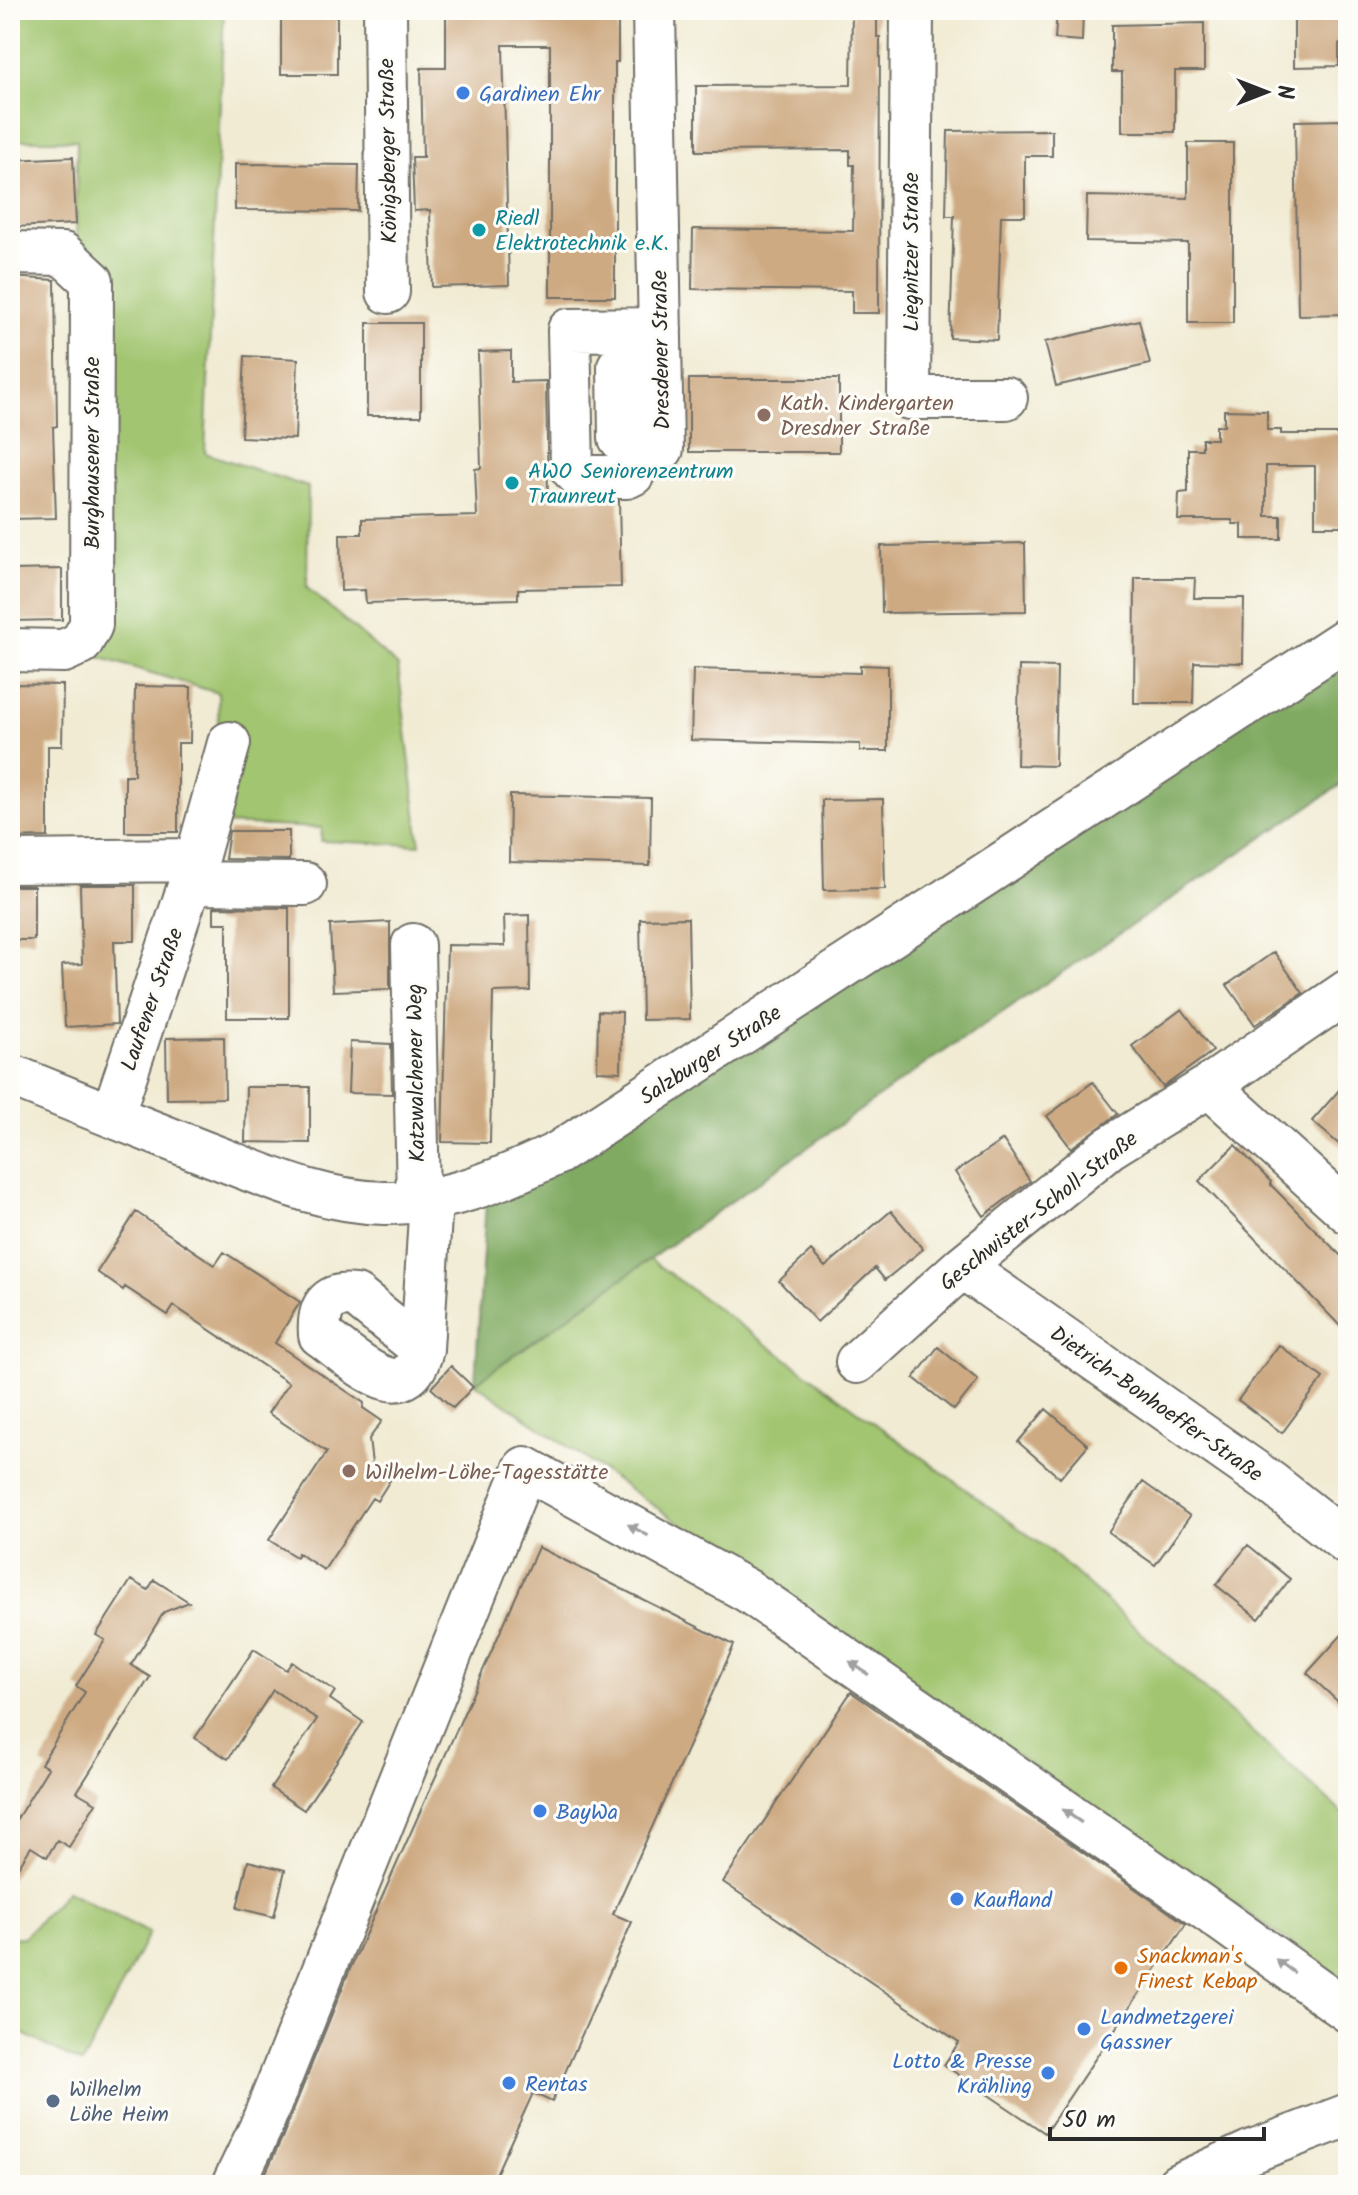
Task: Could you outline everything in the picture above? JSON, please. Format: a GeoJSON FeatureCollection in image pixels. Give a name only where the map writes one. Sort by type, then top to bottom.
{"type":"FeatureCollection","features":[{"type":"Feature","properties":{"kind":"street","name":"Königsberger Straße"},"geometry":{"type":"LineString","coordinates":[[385,10],[388,292]]}},
{"type":"Feature","properties":{"kind":"street","name":"Dresdener Straße"},"geometry":{"type":"LineString","coordinates":[[654,10],[660,329],[652,450],[627,477],[580,477],[572,469],[569,330],[660,329]]}},
{"type":"Feature","properties":{"kind":"street","name":"Liegnitzer Straße"},"geometry":{"type":"LineString","coordinates":[[912,10],[909,398],[1006,398]]}},
{"type":"Feature","properties":{"kind":"street","name":"Burghausener Straße"},"geometry":{"type":"LineString","coordinates":[[10,253],[63,254],[92,281],[92,328],[91,625],[81,643],[64,651],[10,650]]}},
{"type":"Feature","properties":{"kind":"street","name":"Salzburger Straße"},"geometry":{"type":"LineString","coordinates":[[10,1075],[313,1194],[386,1203],[424,1200],[500,1180],[558,1153],[1348,638]]}},
{"type":"Feature","properties":{"kind":"street","name":"Laufener Straße"},"geometry":{"type":"LineString","coordinates":[[112,1116],[194,872],[229,743]]}},
{"type":"Feature","properties":{"kind":"street"},"geometry":{"type":"LineString","coordinates":[[10,862],[194,872],[305,884]]}},
{"type":"Feature","properties":{"kind":"street","name":"Katzwalchener Weg"},"geometry":{"type":"LineString","coordinates":[[413,945],[424,1200],[422,1349]]}},
{"type":"Feature","properties":{"kind":"street","name":"Geschwister-Scholl-Straße"},"geometry":{"type":"LineString","coordinates":[[857,1362],[962,1267],[1109,1148],[1209,1086],[1348,991]]}},
{"type":"Feature","properties":{"kind":"street"},"geometry":{"type":"LineString","coordinates":[[1209,1086],[1348,1212]]}},
{"type":"Feature","properties":{"kind":"street","name":"Dietrich-Bonhoeffer-Straße"},"geometry":{"type":"LineString","coordinates":[[962,1267],[1271,1483],[1348,1544]]}},
{"type":"Feature","properties":{"kind":"street"},"geometry":{"type":"LineString","coordinates":[[233,2185],[260,2129],[525,1468],[748,1591],[1348,2011]]}},
{"type":"Feature","properties":{"kind":"street"},"geometry":{"type":"LineString","coordinates":[[1178,2185],[1250,2152],[1348,2115]]}},
{"type":"Feature","properties":{"kind":"green space"},"geometry":{"type":"Polygon","coordinates":[[[10,10],[224,10],[205,453],[308,487],[307,588],[398,666],[420,845],[321,841],[322,828],[220,824],[218,693],[95,656],[76,252],[77,140],[10,140],[10,10]]]}},
{"type":"Feature","properties":{"kind":"green space"},"geometry":{"type":"Polygon","coordinates":[[[1348,651],[1348,780],[924,1065],[475,1383],[486,1200],[1348,651]]]}},
{"type":"Feature","properties":{"kind":"green space"},"geometry":{"type":"Polygon","coordinates":[[[648,1258],[1049,1550],[1348,1818],[1348,1982],[475,1383],[648,1258]]]}},
{"type":"Feature","properties":{"kind":"green space"},"geometry":{"type":"Polygon","coordinates":[[[67,1891],[149,1933],[82,2064],[10,2027],[10,1938],[24,1937],[67,1891]]]}},
{"type":"Feature","properties":{"kind":"building"},"geometry":{"type":"Polygon","coordinates":[[[446,10],[595,10],[595,17],[618,18],[618,62],[615,62],[615,297],[550,297],[550,45],[503,45],[509,285],[432,287],[430,210],[414,211],[412,157],[423,157],[421,68],[446,68],[446,10]]]}},
{"type":"Feature","properties":{"kind":"building"},"geometry":{"type":"Polygon","coordinates":[[[852,10],[877,10],[877,37],[880,37],[879,313],[852,313],[852,291],[692,289],[693,229],[853,231],[854,165],[850,165],[850,150],[696,151],[696,86],[851,85],[852,10]]]}},
{"type":"Feature","properties":{"kind":"building"},"geometry":{"type":"Polygon","coordinates":[[[1057,10],[1083,10],[1082,41],[1055,39],[1057,10]]]}},
{"type":"Feature","properties":{"kind":"building"},"geometry":{"type":"Polygon","coordinates":[[[1294,10],[1339,10],[1339,15],[1348,14],[1348,44],[1339,44],[1339,66],[1294,67],[1294,10]]]}},
{"type":"Feature","properties":{"kind":"building"},"geometry":{"type":"Polygon","coordinates":[[[281,16],[337,16],[337,74],[281,74],[281,16]]]}},
{"type":"Feature","properties":{"kind":"building"},"geometry":{"type":"Polygon","coordinates":[[[1204,23],[1204,71],[1175,71],[1175,132],[1122,132],[1122,72],[1112,72],[1112,25],[1204,23]]]}},
{"type":"Feature","properties":{"kind":"building"},"geometry":{"type":"Polygon","coordinates":[[[1345,120],[1348,314],[1298,315],[1295,121],[1345,120]]]}},
{"type":"Feature","properties":{"kind":"building"},"geometry":{"type":"Polygon","coordinates":[[[1052,130],[1052,156],[1025,156],[1025,216],[1001,216],[997,340],[950,338],[954,216],[946,216],[948,131],[1052,130]]]}},
{"type":"Feature","properties":{"kind":"building"},"geometry":{"type":"Polygon","coordinates":[[[1188,143],[1233,143],[1233,323],[1188,323],[1188,243],[1086,241],[1087,196],[1188,198],[1188,143]]]}},
{"type":"Feature","properties":{"kind":"building"},"geometry":{"type":"Polygon","coordinates":[[[73,157],[76,224],[14,227],[11,160],[73,157]]]}},
{"type":"Feature","properties":{"kind":"building"},"geometry":{"type":"Polygon","coordinates":[[[235,164],[359,165],[358,211],[235,210],[235,164]]]}},
{"type":"Feature","properties":{"kind":"building"},"geometry":{"type":"Polygon","coordinates":[[[10,277],[55,280],[57,426],[53,427],[56,518],[10,519],[10,277]]]}},
{"type":"Feature","properties":{"kind":"building"},"geometry":{"type":"Polygon","coordinates":[[[1139,320],[1150,364],[1056,386],[1045,342],[1139,320]]]}},
{"type":"Feature","properties":{"kind":"building"},"geometry":{"type":"Polygon","coordinates":[[[367,323],[421,323],[421,416],[367,416],[367,323]]]}},
{"type":"Feature","properties":{"kind":"building","name":"AWO Seniorenzentrum Traunreut"},"geometry":{"type":"Polygon","coordinates":[[[511,351],[511,382],[546,381],[548,499],[619,501],[621,587],[518,589],[518,599],[366,603],[365,590],[341,591],[340,534],[362,534],[362,519],[477,516],[475,469],[481,468],[478,352],[511,351]]]}},
{"type":"Feature","properties":{"kind":"building"},"geometry":{"type":"Polygon","coordinates":[[[245,356],[298,359],[295,439],[241,437],[245,356]]]}},
{"type":"Feature","properties":{"kind":"building","name":"Kath. Kindergarten Dresdner Straße"},"geometry":{"type":"Polygon","coordinates":[[[689,379],[839,379],[839,452],[689,452],[689,379]]]}},
{"type":"Feature","properties":{"kind":"building"},"geometry":{"type":"Polygon","coordinates":[[[1224,410],[1267,411],[1267,430],[1281,430],[1281,434],[1348,434],[1348,526],[1315,526],[1315,466],[1266,466],[1266,516],[1281,516],[1281,539],[1242,539],[1242,524],[1233,524],[1233,520],[1178,520],[1179,493],[1188,492],[1188,449],[1202,449],[1202,439],[1216,439],[1216,426],[1224,426],[1224,410]]]}},
{"type":"Feature","properties":{"kind":"building"},"geometry":{"type":"Polygon","coordinates":[[[1025,543],[1026,611],[882,613],[881,546],[1025,543]]]}},
{"type":"Feature","properties":{"kind":"building"},"geometry":{"type":"Polygon","coordinates":[[[62,569],[62,620],[10,621],[10,570],[62,569]]]}},
{"type":"Feature","properties":{"kind":"building"},"geometry":{"type":"Polygon","coordinates":[[[1135,578],[1195,578],[1194,598],[1244,598],[1243,663],[1194,662],[1193,703],[1134,703],[1135,578]]]}},
{"type":"Feature","properties":{"kind":"building"},"geometry":{"type":"Polygon","coordinates":[[[860,665],[888,666],[888,751],[860,751],[860,744],[691,740],[693,669],[860,673],[860,665]]]}},
{"type":"Feature","properties":{"kind":"building"},"geometry":{"type":"Polygon","coordinates":[[[1019,666],[1057,667],[1055,766],[1017,765],[1019,666]]]}},
{"type":"Feature","properties":{"kind":"building"},"geometry":{"type":"Polygon","coordinates":[[[10,684],[63,685],[62,746],[48,746],[48,837],[10,838],[10,684]]]}},
{"type":"Feature","properties":{"kind":"building"},"geometry":{"type":"Polygon","coordinates":[[[135,686],[191,687],[190,743],[178,743],[178,832],[125,832],[125,775],[134,775],[135,686]]]}},
{"type":"Feature","properties":{"kind":"building"},"geometry":{"type":"Polygon","coordinates":[[[510,795],[651,798],[650,866],[509,862],[510,795]]]}},
{"type":"Feature","properties":{"kind":"building"},"geometry":{"type":"Polygon","coordinates":[[[883,799],[885,889],[824,890],[822,800],[883,799]]]}},
{"type":"Feature","properties":{"kind":"building"},"geometry":{"type":"Polygon","coordinates":[[[229,831],[289,831],[289,860],[225,859],[229,831]]]}},
{"type":"Feature","properties":{"kind":"building"},"geometry":{"type":"Polygon","coordinates":[[[80,885],[135,885],[135,941],[114,941],[117,1024],[65,1027],[62,965],[82,964],[80,885]]]}},
{"type":"Feature","properties":{"kind":"building"},"geometry":{"type":"Polygon","coordinates":[[[10,886],[34,886],[34,940],[10,940],[10,886]]]}},
{"type":"Feature","properties":{"kind":"building"},"geometry":{"type":"Polygon","coordinates":[[[214,907],[289,908],[289,1018],[227,1018],[227,923],[214,923],[214,907]]]}},
{"type":"Feature","properties":{"kind":"building"},"geometry":{"type":"Polygon","coordinates":[[[529,915],[530,991],[493,992],[490,1143],[442,1142],[447,945],[505,946],[504,916],[529,915]]]}},
{"type":"Feature","properties":{"kind":"building"},"geometry":{"type":"Polygon","coordinates":[[[688,918],[690,1019],[642,1020],[640,919],[688,918]]]}},
{"type":"Feature","properties":{"kind":"building"},"geometry":{"type":"Polygon","coordinates":[[[390,922],[390,989],[333,991],[330,925],[390,922]]]}},
{"type":"Feature","properties":{"kind":"building"},"geometry":{"type":"Polygon","coordinates":[[[1274,952],[1303,993],[1255,1025],[1227,985],[1274,952]]]}},
{"type":"Feature","properties":{"kind":"building"},"geometry":{"type":"Polygon","coordinates":[[[1182,1009],[1213,1051],[1163,1087],[1132,1046],[1182,1009]]]}},
{"type":"Feature","properties":{"kind":"building"},"geometry":{"type":"Polygon","coordinates":[[[598,1011],[622,1012],[621,1072],[597,1071],[598,1011]]]}},
{"type":"Feature","properties":{"kind":"building"},"geometry":{"type":"Polygon","coordinates":[[[224,1037],[225,1098],[167,1099],[166,1038],[224,1037]]]}},
{"type":"Feature","properties":{"kind":"building"},"geometry":{"type":"Polygon","coordinates":[[[350,1042],[391,1044],[392,1094],[348,1093],[350,1042]]]}},
{"type":"Feature","properties":{"kind":"building"},"geometry":{"type":"Polygon","coordinates":[[[1348,1080],[1348,1152],[1312,1121],[1348,1080]]]}},
{"type":"Feature","properties":{"kind":"building"},"geometry":{"type":"Polygon","coordinates":[[[1093,1082],[1118,1114],[1071,1148],[1047,1116],[1093,1082]]]}},
{"type":"Feature","properties":{"kind":"building"},"geometry":{"type":"Polygon","coordinates":[[[246,1087],[310,1087],[310,1143],[245,1142],[246,1087]]]}},
{"type":"Feature","properties":{"kind":"building"},"geometry":{"type":"Polygon","coordinates":[[[1003,1140],[1030,1181],[984,1216],[955,1172],[1003,1140]]]}},
{"type":"Feature","properties":{"kind":"building"},"geometry":{"type":"Polygon","coordinates":[[[1235,1145],[1348,1263],[1348,1334],[1199,1181],[1235,1145]]]}},
{"type":"Feature","properties":{"kind":"building"},"geometry":{"type":"Polygon","coordinates":[[[891,1211],[923,1249],[885,1280],[875,1268],[817,1322],[779,1281],[811,1251],[825,1267],[891,1211]]]}},
{"type":"Feature","properties":{"kind":"building"},"geometry":{"type":"Polygon","coordinates":[[[136,1212],[215,1265],[224,1252],[300,1302],[275,1343],[364,1403],[363,1408],[382,1421],[369,1439],[372,1464],[392,1477],[377,1501],[372,1498],[324,1570],[298,1553],[296,1557],[269,1540],[327,1452],[268,1413],[289,1383],[174,1306],[168,1315],[97,1272],[136,1212]]]}},
{"type":"Feature","properties":{"kind":"building"},"geometry":{"type":"Polygon","coordinates":[[[1279,1345],[1323,1378],[1282,1433],[1238,1400],[1279,1345]]]}},
{"type":"Feature","properties":{"kind":"building"},"geometry":{"type":"Polygon","coordinates":[[[938,1347],[978,1380],[954,1410],[914,1378],[938,1347]]]}},
{"type":"Feature","properties":{"kind":"building"},"geometry":{"type":"Polygon","coordinates":[[[451,1366],[473,1387],[453,1408],[431,1388],[451,1366]]]}},
{"type":"Feature","properties":{"kind":"building"},"geometry":{"type":"Polygon","coordinates":[[[1046,1409],[1088,1445],[1060,1478],[1018,1442],[1046,1409]]]}},
{"type":"Feature","properties":{"kind":"building"},"geometry":{"type":"Polygon","coordinates":[[[1143,1482],[1190,1516],[1155,1565],[1108,1532],[1143,1482]]]}},
{"type":"Feature","properties":{"kind":"building"},"geometry":{"type":"Polygon","coordinates":[[[1248,1545],[1290,1579],[1259,1619],[1216,1585],[1248,1545]]]}},
{"type":"Feature","properties":{"kind":"building","name":"BayWa"},"geometry":{"type":"Polygon","coordinates":[[[538,1547],[734,1645],[613,1914],[632,1922],[552,2102],[533,2093],[491,2185],[260,2185],[350,1969],[538,1547]]]}},
{"type":"Feature","properties":{"kind":"building"},"geometry":{"type":"Polygon","coordinates":[[[131,1580],[148,1590],[154,1580],[189,1602],[164,1612],[131,1665],[150,1677],[77,1792],[96,1803],[69,1847],[57,1840],[47,1857],[31,1847],[10,1880],[10,1830],[48,1768],[41,1764],[85,1692],[76,1686],[105,1640],[96,1635],[131,1580]]]}},
{"type":"Feature","properties":{"kind":"building"},"geometry":{"type":"Polygon","coordinates":[[[1348,1628],[1348,1711],[1307,1673],[1348,1628]]]}},
{"type":"Feature","properties":{"kind":"building"},"geometry":{"type":"Polygon","coordinates":[[[254,1649],[286,1670],[292,1662],[335,1691],[330,1699],[363,1722],[304,1810],[271,1788],[317,1719],[273,1690],[228,1759],[195,1738],[254,1649]]]}},
{"type":"Feature","properties":{"kind":"building","name":"Kaufland"},"geometry":{"type":"Polygon","coordinates":[[[851,1692],[1186,1924],[1045,2133],[944,2065],[959,2042],[723,1882],[851,1692]]]}},
{"type":"Feature","properties":{"kind":"building"},"geometry":{"type":"Polygon","coordinates":[[[248,1861],[285,1870],[274,1917],[237,1908],[248,1861]]]}},
{"type":"Feature","properties":{"kind":"place","name":"Gardinen Ehr"},"geometry":{"type":"Point","coordinates":[463,93]}},
{"type":"Feature","properties":{"kind":"place","name":"Riedl Elektrotechnik e.K."},"geometry":{"type":"Point","coordinates":[479,230]}},
{"type":"Feature","properties":{"kind":"place","name":"Kath. Kindergarten Dresdner Straße"},"geometry":{"type":"Point","coordinates":[764,415]}},
{"type":"Feature","properties":{"kind":"place","name":"AWO Seniorenzentrum Traunreut"},"geometry":{"type":"Point","coordinates":[512,483]}},
{"type":"Feature","properties":{"kind":"place","name":"Wilhelm-Löhe-Tagesstätte"},"geometry":{"type":"Point","coordinates":[349,1471]}},
{"type":"Feature","properties":{"kind":"place","name":"BayWa"},"geometry":{"type":"Point","coordinates":[540,1811]}},
{"type":"Feature","properties":{"kind":"place","name":"Kaufland"},"geometry":{"type":"Point","coordinates":[957,1899]}},
{"type":"Feature","properties":{"kind":"place","name":"Snackman's Finest Kebap"},"geometry":{"type":"Point","coordinates":[1121,1968]}},
{"type":"Feature","properties":{"kind":"place","name":"Landmetzgerei Gassner"},"geometry":{"type":"Point","coordinates":[1084,2029]}},
{"type":"Feature","properties":{"kind":"place","name":"Lotto & Presse Krähling"},"geometry":{"type":"Point","coordinates":[1048,2073]}},
{"type":"Feature","properties":{"kind":"place","name":"Rentas"},"geometry":{"type":"Point","coordinates":[509,2083]}},
{"type":"Feature","properties":{"kind":"place","name":"Wilhelm Löhe Heim"},"geometry":{"type":"Point","coordinates":[53,2101]}}]}
